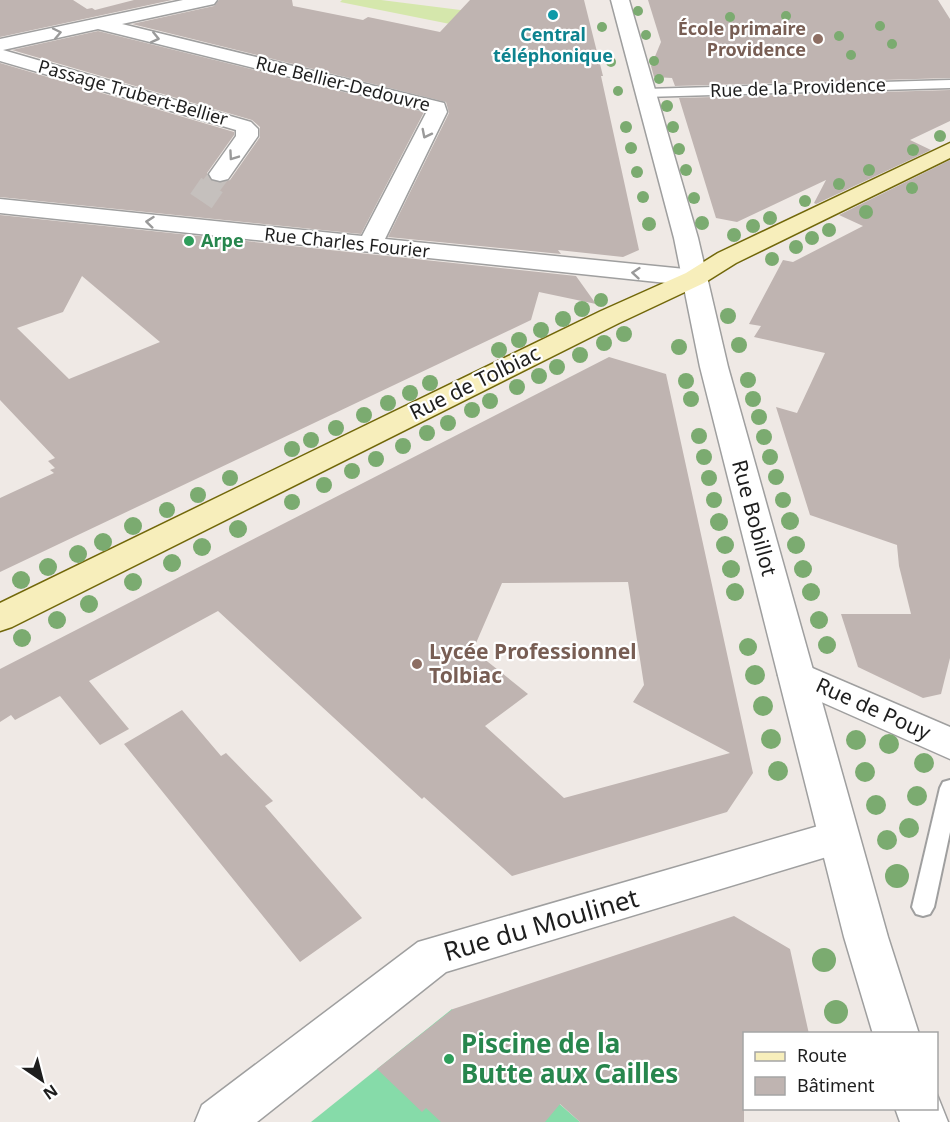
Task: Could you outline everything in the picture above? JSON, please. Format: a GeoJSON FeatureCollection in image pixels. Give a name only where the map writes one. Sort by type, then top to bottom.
{"type":"FeatureCollection","features":[{"type":"Feature","properties":{"kind":"main road","name":"Rue de Tolbiac"},"geometry":{"type":"LineString","coordinates":[[0,618],[950,150]]}},
{"type":"Feature","properties":{"kind":"street"},"geometry":{"type":"LineString","coordinates":[[0,45],[208,0]]}},
{"type":"Feature","properties":{"kind":"street","name":"Rue Bobillot"},"geometry":{"type":"LineString","coordinates":[[620,0],[686,238],[714,368],[839,837],[866,938],[895,1032]]}},
{"type":"Feature","properties":{"kind":"street","name":"Rue Bellier-Dedouvre"},"geometry":{"type":"LineString","coordinates":[[98,24],[437,106],[437,112],[369,246]]}},
{"type":"Feature","properties":{"kind":"street","name":"Passage Trubert-Bellier"},"geometry":{"type":"LineString","coordinates":[[0,55],[244,126],[248,132],[247,136],[220,174]]}},
{"type":"Feature","properties":{"kind":"street","name":"Rue de la Providence"},"geometry":{"type":"LineString","coordinates":[[645,93],[950,84]]}},
{"type":"Feature","properties":{"kind":"street"},"geometry":{"type":"LineString","coordinates":[[184,225],[201,201]]}},
{"type":"Feature","properties":{"kind":"street","name":"Rue Charles Fourier"},"geometry":{"type":"LineString","coordinates":[[0,206],[694,278]]}},
{"type":"Feature","properties":{"kind":"street","name":"Rue de Pouy"},"geometry":{"type":"LineString","coordinates":[[796,675],[950,744]]}},
{"type":"Feature","properties":{"kind":"street","name":"Rue du Moulinet"},"geometry":{"type":"LineString","coordinates":[[219,1122],[433,957],[839,837]]}},
{"type":"Feature","properties":{"kind":"lane"},"geometry":{"type":"LineString","coordinates":[[923,906],[950,788]]}},
{"type":"Feature","properties":{"kind":"green space"},"geometry":{"type":"Polygon","coordinates":[[[342,0],[381,0],[555,22],[465,27],[340,2],[342,0]]]}},
{"type":"Feature","properties":{"kind":"green space","name":"Piscine de la Butte aux Cailles"},"geometry":{"type":"Polygon","coordinates":[[[452,1009],[580,1122],[311,1122],[452,1009]]]}},
{"type":"Feature","properties":{"kind":"building"},"geometry":{"type":"Polygon","coordinates":[[[0,0],[73,0],[87,9],[95,10],[134,0],[172,0],[0,37],[0,0]]]}},
{"type":"Feature","properties":{"kind":"building"},"geometry":{"type":"Polygon","coordinates":[[[219,0],[292,0],[293,6],[363,20],[368,17],[440,32],[470,0],[584,0],[603,76],[601,76],[639,250],[623,257],[558,250],[561,254],[388,237],[449,113],[446,102],[132,24],[214,6],[219,0]]]}},
{"type":"Feature","properties":{"kind":"building","name":"École primaire Providence"},"geometry":{"type":"Polygon","coordinates":[[[648,0],[938,0],[950,19],[950,78],[675,86],[672,78],[654,77],[651,66],[661,42],[648,0]]]}},
{"type":"Feature","properties":{"kind":"building"},"geometry":{"type":"Polygon","coordinates":[[[98,31],[424,112],[361,234],[0,197],[0,63],[234,132],[207,173],[211,181],[221,183],[230,180],[260,137],[260,127],[252,120],[12,50],[98,31]]]}},
{"type":"Feature","properties":{"kind":"building"},"geometry":{"type":"Polygon","coordinates":[[[950,90],[950,121],[910,140],[931,150],[816,204],[814,203],[826,180],[737,222],[716,218],[679,98],[950,90]]]}},
{"type":"Feature","properties":{"kind":"building"},"geometry":{"type":"Polygon","coordinates":[[[950,160],[950,658],[941,694],[923,698],[858,667],[841,614],[911,614],[899,566],[897,545],[810,515],[776,407],[797,413],[825,353],[754,337],[761,326],[749,324],[783,260],[793,262],[863,226],[839,215],[950,160]]]}},
{"type":"Feature","properties":{"kind":"building"},"geometry":{"type":"Polygon","coordinates":[[[0,215],[576,276],[596,304],[539,292],[531,320],[0,572],[0,498],[54,473],[50,470],[55,468],[48,461],[55,458],[0,400],[0,215]],[[82,276],[63,312],[17,328],[69,379],[160,342],[82,276]]]}},
{"type":"Feature","properties":{"kind":"building"},"geometry":{"type":"Polygon","coordinates":[[[609,357],[666,374],[753,773],[727,812],[512,876],[424,797],[422,799],[218,611],[89,681],[129,729],[100,745],[60,696],[15,720],[11,715],[0,722],[0,669],[609,357]],[[628,582],[502,583],[473,650],[528,694],[485,726],[564,798],[730,753],[633,702],[644,685],[628,582]]]}},
{"type":"Feature","properties":{"kind":"building"},"geometry":{"type":"Polygon","coordinates":[[[182,710],[221,756],[226,753],[273,801],[265,806],[362,918],[300,962],[124,744],[182,710]]]}},
{"type":"Feature","properties":{"kind":"building"},"geometry":{"type":"Polygon","coordinates":[[[734,916],[790,949],[809,1032],[743,1032],[744,1122],[580,1122],[560,1104],[545,1122],[441,1122],[426,1108],[422,1112],[377,1069],[453,1009],[734,916]]]}},
{"type":"Feature","properties":{"kind":"tunnel"},"geometry":{"type":"LineString","coordinates":[[211,186],[220,174]]}},
{"type":"Feature","properties":{"kind":"tunnel"},"geometry":{"type":"LineString","coordinates":[[201,201],[212,185]]}},
{"type":"Feature","properties":{"kind":"place","name":"Central téléphonique"},"geometry":{"type":"Point","coordinates":[553,15]}},
{"type":"Feature","properties":{"kind":"place","name":"École primaire Providence"},"geometry":{"type":"Point","coordinates":[818,39]}},
{"type":"Feature","properties":{"kind":"place","name":"Arpe"},"geometry":{"type":"Point","coordinates":[189,241]}},
{"type":"Feature","properties":{"kind":"place","name":"Lycée Professionnel Tolbiac"},"geometry":{"type":"Point","coordinates":[417,664]}},
{"type":"Feature","properties":{"kind":"place","name":"Piscine de la Butte aux Cailles"},"geometry":{"type":"Point","coordinates":[449,1059]}}]}
